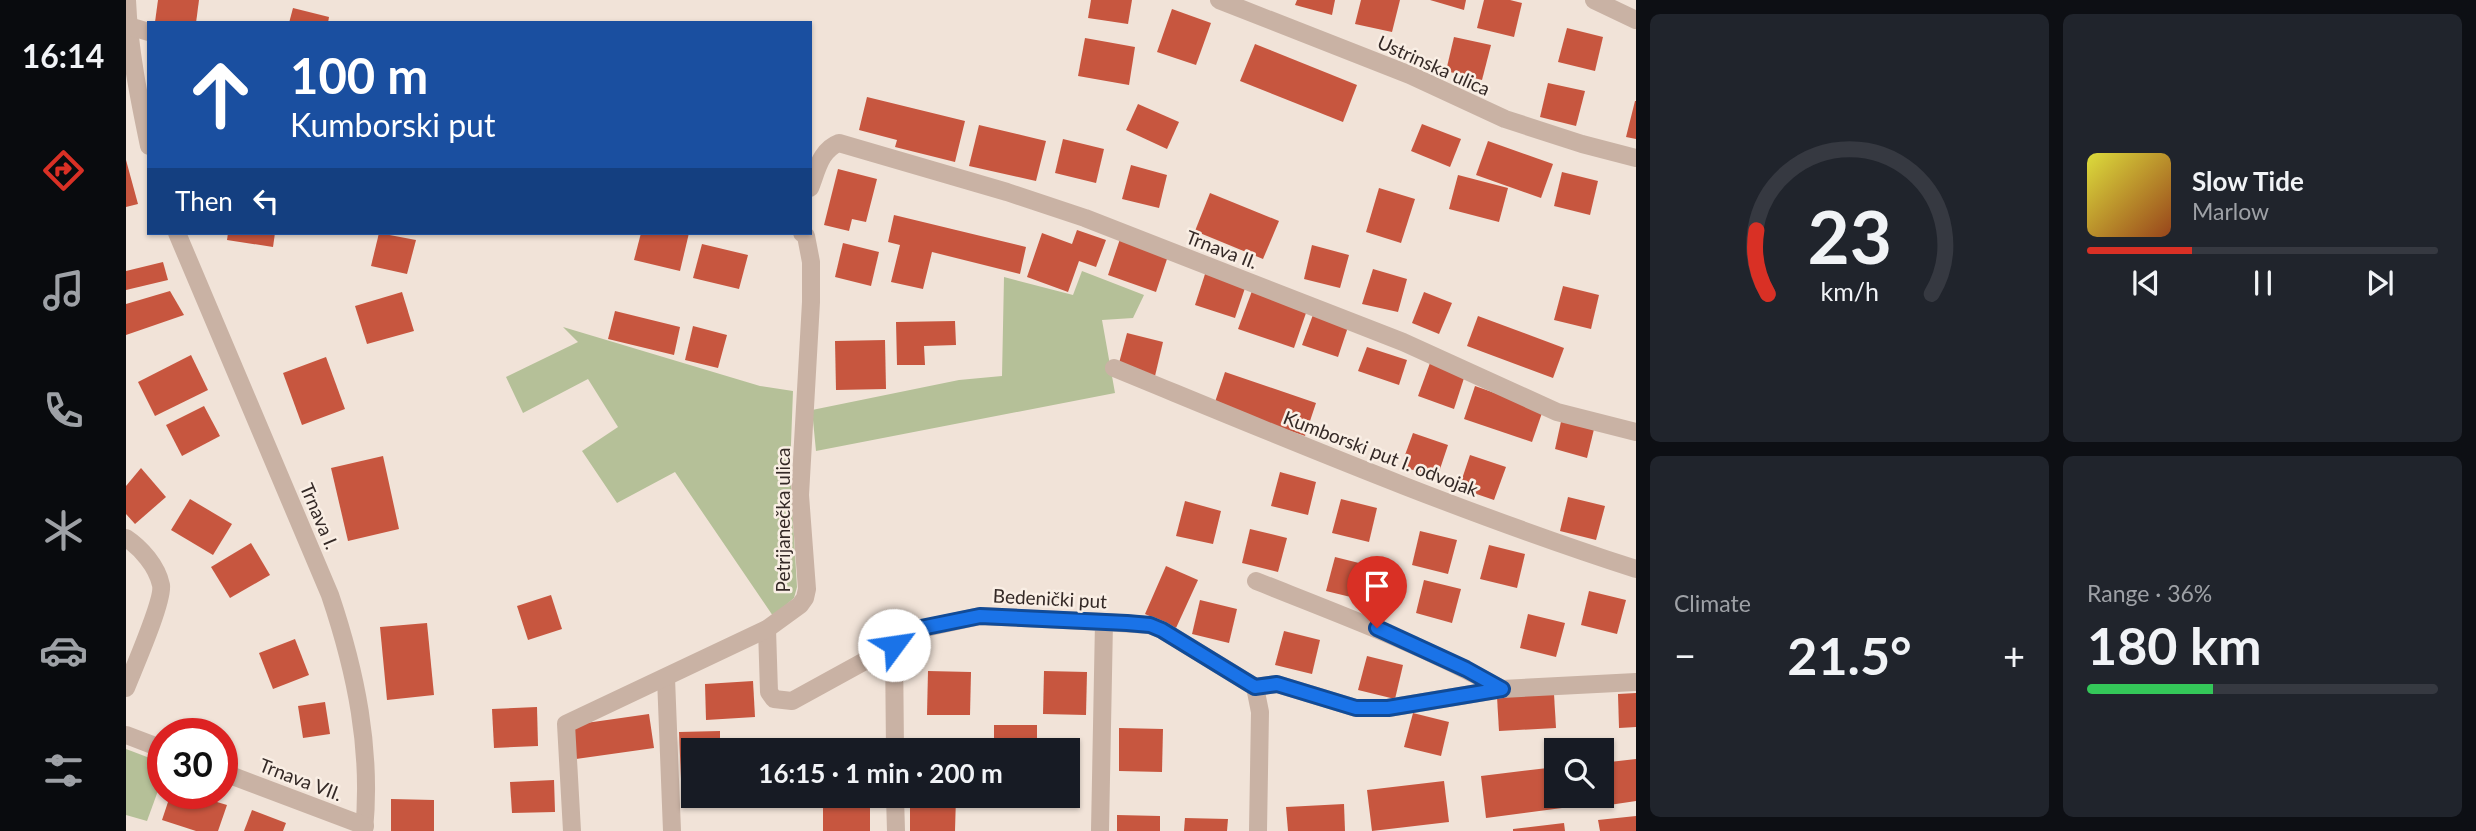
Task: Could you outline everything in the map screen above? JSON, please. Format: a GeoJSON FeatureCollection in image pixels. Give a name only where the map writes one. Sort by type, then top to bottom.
{"type":"FeatureCollection","features":[{"type":"Feature","properties":{"kind":"street"},"geometry":{"type":"LineString","coordinates":[[127,0],[128,26],[147,136]]}},
{"type":"Feature","properties":{"kind":"street","name":"Ustrinska ulica"},"geometry":{"type":"LineString","coordinates":[[1219,0],[1410,75],[1505,119],[1636,158]]}},
{"type":"Feature","properties":{"kind":"street"},"geometry":{"type":"LineString","coordinates":[[1594,0],[1636,20]]}},
{"type":"Feature","properties":{"kind":"street"},"geometry":{"type":"LineString","coordinates":[[128,26],[147,31]]}},
{"type":"Feature","properties":{"kind":"street","name":"Trnava II."},"geometry":{"type":"LineString","coordinates":[[812,183],[821,158],[829,146],[839,143],[967,180],[1085,218],[1379,333],[1557,412],[1636,432]]}},
{"type":"Feature","properties":{"kind":"street","name":"Trnava I."},"geometry":{"type":"LineString","coordinates":[[178,235],[330,595],[346,641],[360,701],[365,753],[365,829]]}},
{"type":"Feature","properties":{"kind":"street","name":"Petrijanečka ulica"},"geometry":{"type":"LineString","coordinates":[[572,831],[566,724],[767,629],[800,606],[805,598],[807,589],[800,495],[811,262],[805,235]]}},
{"type":"Feature","properties":{"kind":"street","name":"Kumborski put I. odvojak"},"geometry":{"type":"LineString","coordinates":[[1114,368],[1337,459],[1539,536],[1636,569]]}},
{"type":"Feature","properties":{"kind":"street"},"geometry":{"type":"LineString","coordinates":[[126,538],[137,545],[148,559],[161,585],[158,604],[126,688]]}},
{"type":"Feature","properties":{"kind":"street"},"geometry":{"type":"LineString","coordinates":[[1256,581],[1377,628],[1466,669],[1502,689]]}},
{"type":"Feature","properties":{"kind":"street","name":"Bedenički put"},"geometry":{"type":"LineString","coordinates":[[767,629],[769,692],[774,699],[792,701],[894,645],[916,629],[980,616],[1150,625],[1255,687]]}},
{"type":"Feature","properties":{"kind":"street"},"geometry":{"type":"LineString","coordinates":[[1100,831],[1104,622]]}},
{"type":"Feature","properties":{"kind":"street"},"geometry":{"type":"LineString","coordinates":[[894,645],[895,738]]}},
{"type":"Feature","properties":{"kind":"street"},"geometry":{"type":"LineString","coordinates":[[666,678],[672,831]]}},
{"type":"Feature","properties":{"kind":"street"},"geometry":{"type":"LineString","coordinates":[[1258,831],[1260,712],[1255,687],[1277,684],[1356,708],[1388,708],[1502,689],[1636,682]]}},
{"type":"Feature","properties":{"kind":"street"},"geometry":{"type":"LineString","coordinates":[[126,736],[147,743]]}},
{"type":"Feature","properties":{"kind":"street","name":"Trnava VII."},"geometry":{"type":"LineString","coordinates":[[238,778],[365,829]]}},
{"type":"Feature","properties":{"kind":"street"},"geometry":{"type":"LineString","coordinates":[[895,808],[895,831]]}},
{"type":"Feature","properties":{"kind":"green space"},"geometry":{"type":"Polygon","coordinates":[[[1082,271],[1144,295],[1133,318],[1102,320],[1115,393],[816,451],[812,410],[959,380],[1002,376],[1004,277],[1073,295],[1082,271]]]}},
{"type":"Feature","properties":{"kind":"green space"},"geometry":{"type":"Polygon","coordinates":[[[563,327],[760,386],[793,391],[790,470],[797,587],[794,598],[773,616],[675,472],[617,503],[582,451],[618,427],[588,379],[523,413],[506,377],[578,342],[563,327]]]}},
{"type":"Feature","properties":{"kind":"green space"},"geometry":{"type":"Polygon","coordinates":[[[126,749],[147,757],[147,809],[151,809],[147,821],[126,815],[126,749]]]}},
{"type":"Feature","properties":{"kind":"building"},"geometry":{"type":"Polygon","coordinates":[[[158,0],[199,0],[196,21],[155,21],[158,0]]]}},
{"type":"Feature","properties":{"kind":"building"},"geometry":{"type":"Polygon","coordinates":[[[1091,0],[1132,0],[1128,24],[1088,18],[1091,0]]]}},
{"type":"Feature","properties":{"kind":"building"},"geometry":{"type":"Polygon","coordinates":[[[1297,0],[1335,0],[1332,15],[1295,5],[1297,0]]]}},
{"type":"Feature","properties":{"kind":"building"},"geometry":{"type":"Polygon","coordinates":[[[1361,0],[1400,0],[1392,32],[1355,24],[1361,0]]]}},
{"type":"Feature","properties":{"kind":"building"},"geometry":{"type":"Polygon","coordinates":[[[1430,0],[1466,0],[1464,10],[1430,0]]]}},
{"type":"Feature","properties":{"kind":"building"},"geometry":{"type":"Polygon","coordinates":[[[1484,0],[1522,3],[1514,37],[1477,28],[1484,0]]]}},
{"type":"Feature","properties":{"kind":"building"},"geometry":{"type":"Polygon","coordinates":[[[293,8],[329,17],[328,21],[290,21],[293,8]]]}},
{"type":"Feature","properties":{"kind":"building"},"geometry":{"type":"Polygon","coordinates":[[[1172,9],[1211,23],[1196,65],[1157,52],[1172,9]]]}},
{"type":"Feature","properties":{"kind":"building"},"geometry":{"type":"Polygon","coordinates":[[[1567,28],[1603,37],[1595,71],[1558,62],[1567,28]]]}},
{"type":"Feature","properties":{"kind":"building"},"geometry":{"type":"Polygon","coordinates":[[[1454,37],[1491,45],[1482,80],[1446,71],[1454,37]]]}},
{"type":"Feature","properties":{"kind":"building"},"geometry":{"type":"Polygon","coordinates":[[[1085,38],[1135,47],[1129,85],[1078,76],[1085,38]]]}},
{"type":"Feature","properties":{"kind":"building"},"geometry":{"type":"Polygon","coordinates":[[[1255,44],[1357,85],[1343,122],[1240,81],[1255,44]]]}},
{"type":"Feature","properties":{"kind":"building"},"geometry":{"type":"Polygon","coordinates":[[[1548,83],[1585,91],[1576,126],[1540,117],[1548,83]]]}},
{"type":"Feature","properties":{"kind":"building"},"geometry":{"type":"Polygon","coordinates":[[[867,97],[965,121],[955,162],[895,147],[897,140],[859,130],[867,97]]]}},
{"type":"Feature","properties":{"kind":"building"},"geometry":{"type":"Polygon","coordinates":[[[1636,101],[1636,139],[1626,137],[1636,101]]]}},
{"type":"Feature","properties":{"kind":"building"},"geometry":{"type":"Polygon","coordinates":[[[1138,104],[1179,122],[1167,149],[1126,130],[1138,104]]]}},
{"type":"Feature","properties":{"kind":"building"},"geometry":{"type":"Polygon","coordinates":[[[1422,124],[1461,139],[1450,167],[1411,151],[1422,124]]]}},
{"type":"Feature","properties":{"kind":"building"},"geometry":{"type":"Polygon","coordinates":[[[979,125],[1046,141],[1036,181],[969,166],[979,125]]]}},
{"type":"Feature","properties":{"kind":"building"},"geometry":{"type":"Polygon","coordinates":[[[1063,139],[1104,149],[1096,183],[1055,173],[1063,139]]]}},
{"type":"Feature","properties":{"kind":"building"},"geometry":{"type":"Polygon","coordinates":[[[1488,141],[1553,164],[1541,198],[1476,175],[1488,141]]]}},
{"type":"Feature","properties":{"kind":"building"},"geometry":{"type":"Polygon","coordinates":[[[126,160],[138,204],[126,207],[126,160]]]}},
{"type":"Feature","properties":{"kind":"building"},"geometry":{"type":"Polygon","coordinates":[[[1131,165],[1167,175],[1159,208],[1122,199],[1131,165]]]}},
{"type":"Feature","properties":{"kind":"building"},"geometry":{"type":"Polygon","coordinates":[[[838,169],[877,179],[866,222],[852,219],[849,231],[824,225],[838,169]]]}},
{"type":"Feature","properties":{"kind":"building"},"geometry":{"type":"Polygon","coordinates":[[[1562,172],[1598,181],[1590,215],[1554,206],[1562,172]]]}},
{"type":"Feature","properties":{"kind":"building"},"geometry":{"type":"Polygon","coordinates":[[[1458,175],[1508,188],[1499,222],[1449,209],[1458,175]]]}},
{"type":"Feature","properties":{"kind":"building"},"geometry":{"type":"Polygon","coordinates":[[[1379,188],[1415,199],[1401,243],[1366,232],[1379,188]]]}},
{"type":"Feature","properties":{"kind":"building"},"geometry":{"type":"Polygon","coordinates":[[[1210,193],[1279,221],[1263,259],[1195,231],[1210,193]]]}},
{"type":"Feature","properties":{"kind":"building"},"geometry":{"type":"Polygon","coordinates":[[[894,215],[1026,247],[1020,274],[932,252],[923,289],[891,282],[900,245],[888,242],[894,215]]]}},
{"type":"Feature","properties":{"kind":"building"},"geometry":{"type":"Polygon","coordinates":[[[1077,230],[1106,240],[1096,267],[1079,261],[1068,292],[1027,277],[1042,233],[1072,244],[1077,230]]]}},
{"type":"Feature","properties":{"kind":"building"},"geometry":{"type":"Polygon","coordinates":[[[228,235],[275,235],[273,247],[227,240],[228,235]]]}},
{"type":"Feature","properties":{"kind":"building"},"geometry":{"type":"Polygon","coordinates":[[[379,235],[416,240],[407,274],[371,266],[379,235]]]}},
{"type":"Feature","properties":{"kind":"building"},"geometry":{"type":"Polygon","coordinates":[[[640,235],[689,235],[680,271],[634,260],[640,235]]]}},
{"type":"Feature","properties":{"kind":"building"},"geometry":{"type":"Polygon","coordinates":[[[1120,239],[1168,256],[1156,292],[1108,275],[1120,239]]]}},
{"type":"Feature","properties":{"kind":"building"},"geometry":{"type":"Polygon","coordinates":[[[843,243],[879,252],[871,286],[835,277],[843,243]]]}},
{"type":"Feature","properties":{"kind":"building"},"geometry":{"type":"Polygon","coordinates":[[[702,244],[748,255],[739,289],[693,278],[702,244]]]}},
{"type":"Feature","properties":{"kind":"building"},"geometry":{"type":"Polygon","coordinates":[[[1312,245],[1349,255],[1340,288],[1304,279],[1312,245]]]}},
{"type":"Feature","properties":{"kind":"building"},"geometry":{"type":"Polygon","coordinates":[[[163,262],[168,280],[126,290],[126,271],[163,262]]]}},
{"type":"Feature","properties":{"kind":"building"},"geometry":{"type":"Polygon","coordinates":[[[1373,269],[1407,279],[1398,312],[1362,304],[1373,269]]]}},
{"type":"Feature","properties":{"kind":"building"},"geometry":{"type":"Polygon","coordinates":[[[1206,271],[1246,285],[1235,318],[1195,305],[1206,271]]]}},
{"type":"Feature","properties":{"kind":"building"},"geometry":{"type":"Polygon","coordinates":[[[1563,286],[1599,295],[1591,329],[1554,320],[1563,286]]]}},
{"type":"Feature","properties":{"kind":"building"},"geometry":{"type":"Polygon","coordinates":[[[170,291],[184,315],[126,335],[126,304],[170,291]]]}},
{"type":"Feature","properties":{"kind":"building"},"geometry":{"type":"Polygon","coordinates":[[[1252,291],[1307,310],[1294,348],[1238,329],[1252,291]]]}},
{"type":"Feature","properties":{"kind":"building"},"geometry":{"type":"Polygon","coordinates":[[[402,292],[414,331],[367,344],[355,306],[402,292]]]}},
{"type":"Feature","properties":{"kind":"building"},"geometry":{"type":"Polygon","coordinates":[[[1424,292],[1452,303],[1439,334],[1412,323],[1424,292]]]}},
{"type":"Feature","properties":{"kind":"building"},"geometry":{"type":"Polygon","coordinates":[[[615,311],[680,327],[674,355],[608,339],[615,311]]]}},
{"type":"Feature","properties":{"kind":"building"},"geometry":{"type":"Polygon","coordinates":[[[1314,312],[1349,324],[1338,357],[1302,345],[1314,312]]]}},
{"type":"Feature","properties":{"kind":"building"},"geometry":{"type":"Polygon","coordinates":[[[1478,316],[1564,348],[1553,378],[1467,346],[1478,316]]]}},
{"type":"Feature","properties":{"kind":"building"},"geometry":{"type":"Polygon","coordinates":[[[955,321],[956,345],[924,346],[925,365],[897,365],[896,322],[955,321]]]}},
{"type":"Feature","properties":{"kind":"building"},"geometry":{"type":"Polygon","coordinates":[[[693,326],[727,335],[718,368],[685,360],[693,326]]]}},
{"type":"Feature","properties":{"kind":"building"},"geometry":{"type":"Polygon","coordinates":[[[1127,333],[1163,342],[1155,376],[1118,367],[1127,333]]]}},
{"type":"Feature","properties":{"kind":"building"},"geometry":{"type":"Polygon","coordinates":[[[885,340],[886,389],[836,390],[835,341],[885,340]]]}},
{"type":"Feature","properties":{"kind":"building"},"geometry":{"type":"Polygon","coordinates":[[[1367,347],[1407,360],[1399,385],[1358,371],[1367,347]]]}},
{"type":"Feature","properties":{"kind":"building"},"geometry":{"type":"Polygon","coordinates":[[[191,355],[208,390],[155,416],[138,382],[191,355]]]}},
{"type":"Feature","properties":{"kind":"building"},"geometry":{"type":"Polygon","coordinates":[[[326,357],[345,409],[302,425],[283,373],[326,357]]]}},
{"type":"Feature","properties":{"kind":"building"},"geometry":{"type":"Polygon","coordinates":[[[1430,363],[1465,375],[1454,409],[1418,396],[1430,363]]]}},
{"type":"Feature","properties":{"kind":"building"},"geometry":{"type":"Polygon","coordinates":[[[1225,372],[1316,403],[1305,436],[1214,405],[1225,372]]]}},
{"type":"Feature","properties":{"kind":"building"},"geometry":{"type":"Polygon","coordinates":[[[1475,386],[1543,410],[1532,442],[1464,419],[1475,386]]]}},
{"type":"Feature","properties":{"kind":"building"},"geometry":{"type":"Polygon","coordinates":[[[204,406],[220,436],[182,456],[166,425],[204,406]]]}},
{"type":"Feature","properties":{"kind":"building"},"geometry":{"type":"Polygon","coordinates":[[[1562,417],[1595,425],[1587,458],[1555,449],[1562,417]]]}},
{"type":"Feature","properties":{"kind":"building"},"geometry":{"type":"Polygon","coordinates":[[[1413,433],[1448,445],[1437,478],[1401,466],[1413,433]]]}},
{"type":"Feature","properties":{"kind":"building"},"geometry":{"type":"Polygon","coordinates":[[[1470,455],[1506,467],[1494,500],[1459,488],[1470,455]]]}},
{"type":"Feature","properties":{"kind":"building"},"geometry":{"type":"Polygon","coordinates":[[[383,456],[399,529],[348,541],[331,468],[383,456]]]}},
{"type":"Feature","properties":{"kind":"building"},"geometry":{"type":"Polygon","coordinates":[[[141,468],[166,497],[135,524],[126,514],[126,486],[141,468]]]}},
{"type":"Feature","properties":{"kind":"building"},"geometry":{"type":"Polygon","coordinates":[[[1280,472],[1316,482],[1308,515],[1271,506],[1280,472]]]}},
{"type":"Feature","properties":{"kind":"building"},"geometry":{"type":"Polygon","coordinates":[[[1568,497],[1605,506],[1596,540],[1560,531],[1568,497]]]}},
{"type":"Feature","properties":{"kind":"building"},"geometry":{"type":"Polygon","coordinates":[[[190,499],[232,524],[213,555],[171,530],[190,499]]]}},
{"type":"Feature","properties":{"kind":"building"},"geometry":{"type":"Polygon","coordinates":[[[1341,499],[1377,508],[1369,542],[1332,533],[1341,499]]]}},
{"type":"Feature","properties":{"kind":"building"},"geometry":{"type":"Polygon","coordinates":[[[1185,501],[1221,511],[1213,544],[1176,536],[1185,501]]]}},
{"type":"Feature","properties":{"kind":"building"},"geometry":{"type":"Polygon","coordinates":[[[1250,529],[1287,538],[1278,572],[1242,563],[1250,529]]]}},
{"type":"Feature","properties":{"kind":"building"},"geometry":{"type":"Polygon","coordinates":[[[1420,531],[1457,540],[1448,574],[1412,565],[1420,531]]]}},
{"type":"Feature","properties":{"kind":"building"},"geometry":{"type":"Polygon","coordinates":[[[251,543],[270,575],[230,598],[211,567],[251,543]]]}},
{"type":"Feature","properties":{"kind":"building"},"geometry":{"type":"Polygon","coordinates":[[[1489,545],[1525,554],[1517,588],[1480,579],[1489,545]]]}},
{"type":"Feature","properties":{"kind":"building"},"geometry":{"type":"Polygon","coordinates":[[[1335,557],[1371,566],[1363,600],[1326,591],[1335,557]]]}},
{"type":"Feature","properties":{"kind":"building"},"geometry":{"type":"Polygon","coordinates":[[[1166,566],[1198,580],[1176,628],[1145,614],[1166,566]]]}},
{"type":"Feature","properties":{"kind":"building"},"geometry":{"type":"Polygon","coordinates":[[[1424,580],[1461,589],[1452,623],[1416,613],[1424,580]]]}},
{"type":"Feature","properties":{"kind":"building"},"geometry":{"type":"Polygon","coordinates":[[[1589,591],[1626,600],[1617,634],[1581,625],[1589,591]]]}},
{"type":"Feature","properties":{"kind":"building"},"geometry":{"type":"Polygon","coordinates":[[[551,595],[562,629],[528,640],[517,606],[551,595]]]}},
{"type":"Feature","properties":{"kind":"building"},"geometry":{"type":"Polygon","coordinates":[[[1200,600],[1237,609],[1229,643],[1192,634],[1200,600]]]}},
{"type":"Feature","properties":{"kind":"building"},"geometry":{"type":"Polygon","coordinates":[[[1528,614],[1565,623],[1556,657],[1520,648],[1528,614]]]}},
{"type":"Feature","properties":{"kind":"building"},"geometry":{"type":"Polygon","coordinates":[[[427,623],[434,695],[387,700],[380,627],[427,623]]]}},
{"type":"Feature","properties":{"kind":"building"},"geometry":{"type":"Polygon","coordinates":[[[1284,631],[1320,640],[1312,674],[1275,665],[1284,631]]]}},
{"type":"Feature","properties":{"kind":"building"},"geometry":{"type":"Polygon","coordinates":[[[295,639],[309,675],[273,689],[259,653],[295,639]]]}},
{"type":"Feature","properties":{"kind":"building"},"geometry":{"type":"Polygon","coordinates":[[[1367,656],[1403,665],[1395,699],[1358,690],[1367,656]]]}},
{"type":"Feature","properties":{"kind":"building"},"geometry":{"type":"Polygon","coordinates":[[[928,671],[971,672],[970,715],[927,715],[928,671]]]}},
{"type":"Feature","properties":{"kind":"building"},"geometry":{"type":"Polygon","coordinates":[[[1044,671],[1087,672],[1086,715],[1043,714],[1044,671]]]}},
{"type":"Feature","properties":{"kind":"building"},"geometry":{"type":"Polygon","coordinates":[[[753,681],[755,717],[706,720],[705,684],[753,681]]]}},
{"type":"Feature","properties":{"kind":"building"},"geometry":{"type":"Polygon","coordinates":[[[1636,693],[1636,727],[1619,728],[1618,694],[1636,693]]]}},
{"type":"Feature","properties":{"kind":"building"},"geometry":{"type":"Polygon","coordinates":[[[1554,694],[1556,728],[1499,731],[1497,697],[1554,694]]]}},
{"type":"Feature","properties":{"kind":"building"},"geometry":{"type":"Polygon","coordinates":[[[325,702],[330,734],[303,738],[298,706],[325,702]]]}},
{"type":"Feature","properties":{"kind":"building"},"geometry":{"type":"Polygon","coordinates":[[[537,707],[538,746],[494,748],[492,709],[537,707]]]}},
{"type":"Feature","properties":{"kind":"building"},"geometry":{"type":"Polygon","coordinates":[[[1413,713],[1449,722],[1441,756],[1404,747],[1413,713]]]}},
{"type":"Feature","properties":{"kind":"building"},"geometry":{"type":"Polygon","coordinates":[[[649,714],[654,748],[576,759],[572,725],[649,714]]]}},
{"type":"Feature","properties":{"kind":"building"},"geometry":{"type":"Polygon","coordinates":[[[994,725],[1037,725],[1037,738],[994,738],[994,725]]]}},
{"type":"Feature","properties":{"kind":"building"},"geometry":{"type":"Polygon","coordinates":[[[1119,728],[1163,729],[1162,772],[1119,771],[1119,728]]]}},
{"type":"Feature","properties":{"kind":"building"},"geometry":{"type":"Polygon","coordinates":[[[720,731],[720,738],[681,738],[681,779],[679,732],[720,731]]]}},
{"type":"Feature","properties":{"kind":"building"},"geometry":{"type":"Polygon","coordinates":[[[1636,759],[1636,801],[1614,804],[1614,762],[1636,759]]]}},
{"type":"Feature","properties":{"kind":"building"},"geometry":{"type":"Polygon","coordinates":[[[1544,768],[1544,808],[1562,808],[1486,818],[1481,776],[1544,768]]]}},
{"type":"Feature","properties":{"kind":"building"},"geometry":{"type":"Polygon","coordinates":[[[554,780],[555,812],[512,813],[510,782],[554,780]]]}},
{"type":"Feature","properties":{"kind":"building"},"geometry":{"type":"Polygon","coordinates":[[[1444,781],[1449,822],[1372,831],[1367,790],[1444,781]]]}},
{"type":"Feature","properties":{"kind":"building"},"geometry":{"type":"Polygon","coordinates":[[[391,799],[434,800],[434,831],[391,831],[391,799]]]}},
{"type":"Feature","properties":{"kind":"building"},"geometry":{"type":"Polygon","coordinates":[[[1344,804],[1345,831],[1288,831],[1286,807],[1344,804]]]}},
{"type":"Feature","properties":{"kind":"building"},"geometry":{"type":"Polygon","coordinates":[[[823,808],[870,808],[870,831],[823,831],[823,808]]]}},
{"type":"Feature","properties":{"kind":"building"},"geometry":{"type":"Polygon","coordinates":[[[910,808],[956,808],[955,831],[910,831],[910,808]]]}},
{"type":"Feature","properties":{"kind":"building"},"geometry":{"type":"Polygon","coordinates":[[[166,809],[226,809],[218,831],[196,831],[162,820],[166,809]]]}},
{"type":"Feature","properties":{"kind":"building"},"geometry":{"type":"Polygon","coordinates":[[[252,810],[286,823],[283,831],[244,831],[252,810]]]}},
{"type":"Feature","properties":{"kind":"building"},"geometry":{"type":"Polygon","coordinates":[[[1117,815],[1160,816],[1160,831],[1117,831],[1117,815]]]}},
{"type":"Feature","properties":{"kind":"building"},"geometry":{"type":"Polygon","coordinates":[[[1636,816],[1636,831],[1600,831],[1598,820],[1636,816]]]}},
{"type":"Feature","properties":{"kind":"building"},"geometry":{"type":"Polygon","coordinates":[[[1185,818],[1228,819],[1227,831],[1184,831],[1185,818]]]}},
{"type":"Feature","properties":{"kind":"building"},"geometry":{"type":"Polygon","coordinates":[[[1564,823],[1565,831],[1513,831],[1513,829],[1564,823]]]}},
{"type":"Feature","properties":{"kind":"route"},"geometry":{"type":"LineString","coordinates":[[894,645],[916,629],[980,616],[1150,625],[1255,687],[1277,684],[1356,708],[1388,708],[1502,689],[1466,669],[1377,628]]}}]}
